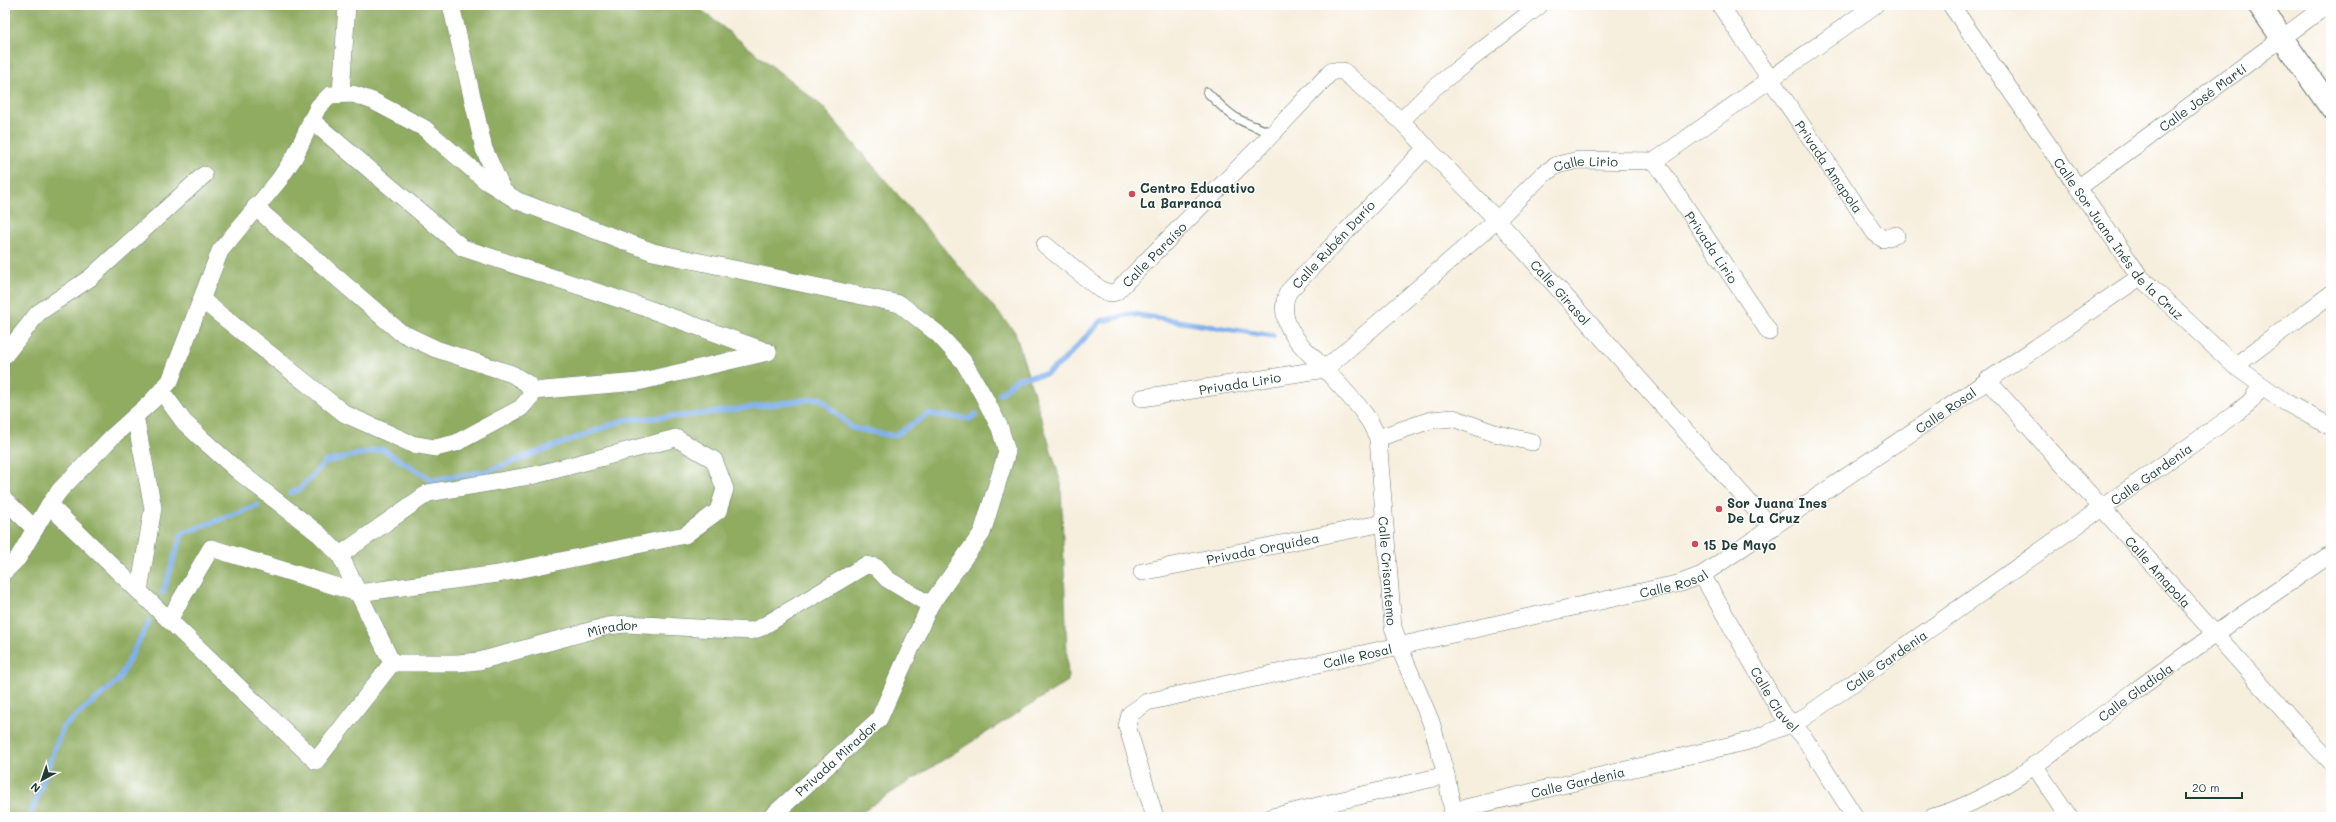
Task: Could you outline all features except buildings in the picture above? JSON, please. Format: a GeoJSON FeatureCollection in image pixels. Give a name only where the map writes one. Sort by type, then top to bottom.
{"type":"FeatureCollection","features":[{"type":"Feature","properties":{"kind":"street"},"geometry":{"type":"LineString","coordinates":[[5,571],[18,558],[48,504],[60,490],[135,416],[162,392],[176,371],[220,251],[255,207],[279,180],[295,156],[310,120],[324,100],[330,95],[341,93],[347,5]]}},
{"type":"Feature","properties":{"kind":"street"},"geometry":{"type":"LineString","coordinates":[[451,5],[484,149],[504,193]]}},
{"type":"Feature","properties":{"kind":"street"},"geometry":{"type":"LineString","coordinates":[[1401,121],[1436,87],[1540,5]]}},
{"type":"Feature","properties":{"kind":"street"},"geometry":{"type":"LineString","coordinates":[[1720,5],[1772,79]]}},
{"type":"Feature","properties":{"kind":"street"},"geometry":{"type":"LineString","coordinates":[[1655,161],[1875,5]]}},
{"type":"Feature","properties":{"kind":"street","name":"Calle Sor Juana Inés de la Cruz"},"geometry":{"type":"LineString","coordinates":[[1951,5],[2140,277],[2235,366],[2261,386],[2331,427]]}},
{"type":"Feature","properties":{"kind":"street"},"geometry":{"type":"LineString","coordinates":[[2259,5],[2281,39],[2331,108]]}},
{"type":"Feature","properties":{"kind":"street","name":"Calle José Martí"},"geometry":{"type":"LineString","coordinates":[[2078,188],[2327,5]]}},
{"type":"Feature","properties":{"kind":"street","name":"Calle Girasol"},"geometry":{"type":"LineString","coordinates":[[1337,70],[1348,74],[1427,146],[1497,220],[1772,528]]}},
{"type":"Feature","properties":{"kind":"street","name":"Calle Paraíso"},"geometry":{"type":"LineString","coordinates":[[1045,245],[1100,290],[1110,293],[1116,292],[1273,134],[1328,75],[1337,70]]}},
{"type":"Feature","properties":{"kind":"street","name":"Privada Amapola"},"geometry":{"type":"LineString","coordinates":[[1772,79],[1875,233],[1883,239],[1896,235]]}},
{"type":"Feature","properties":{"kind":"street","name":"Privada Mirador"},"geometry":{"type":"LineString","coordinates":[[341,93],[353,94],[373,101],[424,128],[486,181],[504,193],[534,208],[653,252],[900,304],[938,334],[962,361],[983,395],[1000,428],[1007,452],[982,533],[930,605],[879,719],[771,817]]}},
{"type":"Feature","properties":{"kind":"street"},"geometry":{"type":"LineString","coordinates":[[310,120],[463,248],[643,307],[768,352],[638,382],[532,391]]}},
{"type":"Feature","properties":{"kind":"street","name":"Calle Rubén Darío"},"geometry":{"type":"LineString","coordinates":[[1329,373],[1300,345],[1291,332],[1284,315],[1283,303],[1288,292],[1427,146]]}},
{"type":"Feature","properties":{"kind":"street","name":"Calle Lirio"},"geometry":{"type":"LineString","coordinates":[[1329,373],[1497,220],[1542,175],[1557,165],[1579,160],[1655,161]]}},
{"type":"Feature","properties":{"kind":"street","name":"Privada Lirio"},"geometry":{"type":"LineString","coordinates":[[1655,161],[1769,332]]}},
{"type":"Feature","properties":{"kind":"street"},"geometry":{"type":"LineString","coordinates":[[5,355],[38,313],[90,278],[204,175]]}},
{"type":"Feature","properties":{"kind":"street"},"geometry":{"type":"LineString","coordinates":[[202,300],[345,414],[412,444],[435,448],[456,443],[521,408],[530,399],[532,391],[528,384],[512,374],[436,349],[400,332],[255,207]]}},
{"type":"Feature","properties":{"kind":"street","name":"Calle Rosal"},"geometry":{"type":"LineString","coordinates":[[1155,817],[1128,735],[1127,726],[1130,714],[1147,702],[1400,647],[1680,583],[1702,575],[2140,277]]}},
{"type":"Feature","properties":{"kind":"street"},"geometry":{"type":"LineString","coordinates":[[2235,366],[2331,294]]}},
{"type":"Feature","properties":{"kind":"street","name":"Privada Lirio"},"geometry":{"type":"LineString","coordinates":[[1142,398],[1329,373]]}},
{"type":"Feature","properties":{"kind":"street","name":"Calle Crisantemo"},"geometry":{"type":"LineString","coordinates":[[1329,373],[1360,408],[1370,422],[1378,438],[1393,626],[1400,647],[1431,722],[1446,775],[1453,814]]}},
{"type":"Feature","properties":{"kind":"street","name":"Calle Amapola"},"geometry":{"type":"LineString","coordinates":[[1987,380],[2102,507],[2213,634],[2331,763]]}},
{"type":"Feature","properties":{"kind":"street","name":"Calle Gardenia"},"geometry":{"type":"LineString","coordinates":[[1453,814],[1749,741],[1792,724],[1834,698],[2245,406],[2261,386]]}},
{"type":"Feature","properties":{"kind":"street"},"geometry":{"type":"LineString","coordinates":[[48,504],[316,761],[392,663],[340,555],[319,534],[238,471],[201,438],[184,422],[162,392]]}},
{"type":"Feature","properties":{"kind":"street"},"geometry":{"type":"LineString","coordinates":[[135,416],[153,508],[139,591]]}},
{"type":"Feature","properties":{"kind":"street"},"geometry":{"type":"LineString","coordinates":[[1378,438],[1431,420],[1453,418],[1494,434],[1532,442]]}},
{"type":"Feature","properties":{"kind":"street"},"geometry":{"type":"LineString","coordinates":[[169,620],[212,548],[358,593],[498,574],[685,535],[718,511],[725,489],[714,460],[676,438],[535,475],[428,493],[340,555]]}},
{"type":"Feature","properties":{"kind":"street"},"geometry":{"type":"LineString","coordinates":[[5,500],[35,529]]}},
{"type":"Feature","properties":{"kind":"street","name":"Privada Orquídea"},"geometry":{"type":"LineString","coordinates":[[1142,572],[1384,524]]}},
{"type":"Feature","properties":{"kind":"street","name":"Calle Gladiola"},"geometry":{"type":"LineString","coordinates":[[1933,817],[1952,812],[1978,800],[2034,765],[2213,634],[2331,554]]}},
{"type":"Feature","properties":{"kind":"street","name":"Mirador"},"geometry":{"type":"LineString","coordinates":[[392,663],[458,663],[479,661],[608,626],[626,624],[751,631],[760,628],[866,565],[876,567],[887,579],[930,605]]}},
{"type":"Feature","properties":{"kind":"street","name":"Calle Clavel"},"geometry":{"type":"LineString","coordinates":[[1702,575],[1780,711],[1802,736],[1855,817]]}},
{"type":"Feature","properties":{"kind":"street"},"geometry":{"type":"LineString","coordinates":[[2034,765],[2068,817]]}},
{"type":"Feature","properties":{"kind":"street"},"geometry":{"type":"LineString","coordinates":[[1272,817],[1446,775]]}},
{"type":"Feature","properties":{"kind":"lane"},"geometry":{"type":"LineString","coordinates":[[1207,92],[1234,119],[1273,134]]}},
{"type":"Feature","properties":{"kind":"green space"},"geometry":{"type":"Polygon","coordinates":[[[5,5],[695,5],[822,106],[1015,332],[1061,483],[1068,681],[853,817],[5,817],[5,5]]]}},
{"type":"Feature","properties":{"kind":"waterway"},"geometry":{"type":"LineString","coordinates":[[1000,394],[1018,378],[1046,374],[1062,362],[1101,321],[1131,314],[1273,336]]}},
{"type":"Feature","properties":{"kind":"waterway"},"geometry":{"type":"LineString","coordinates":[[290,493],[299,490],[325,462],[382,449],[432,480],[485,472],[624,420],[694,415],[820,398],[852,428],[894,436],[928,414],[970,419],[976,414]]}},
{"type":"Feature","properties":{"kind":"waterway"},"geometry":{"type":"LineString","coordinates":[[163,593],[182,534],[258,505]]}},
{"type":"Feature","properties":{"kind":"waterway"},"geometry":{"type":"LineString","coordinates":[[30,817],[63,727],[118,681],[149,622]]}},
{"type":"Feature","properties":{"kind":"place","name":"Centro Educativo La Barranca"},"geometry":{"type":"Point","coordinates":[1132,194]}},
{"type":"Feature","properties":{"kind":"place","name":"Sor Juana Ines De La Cruz"},"geometry":{"type":"Point","coordinates":[1719,509]}},
{"type":"Feature","properties":{"kind":"place","name":"15 De Mayo"},"geometry":{"type":"Point","coordinates":[1695,544]}}]}
